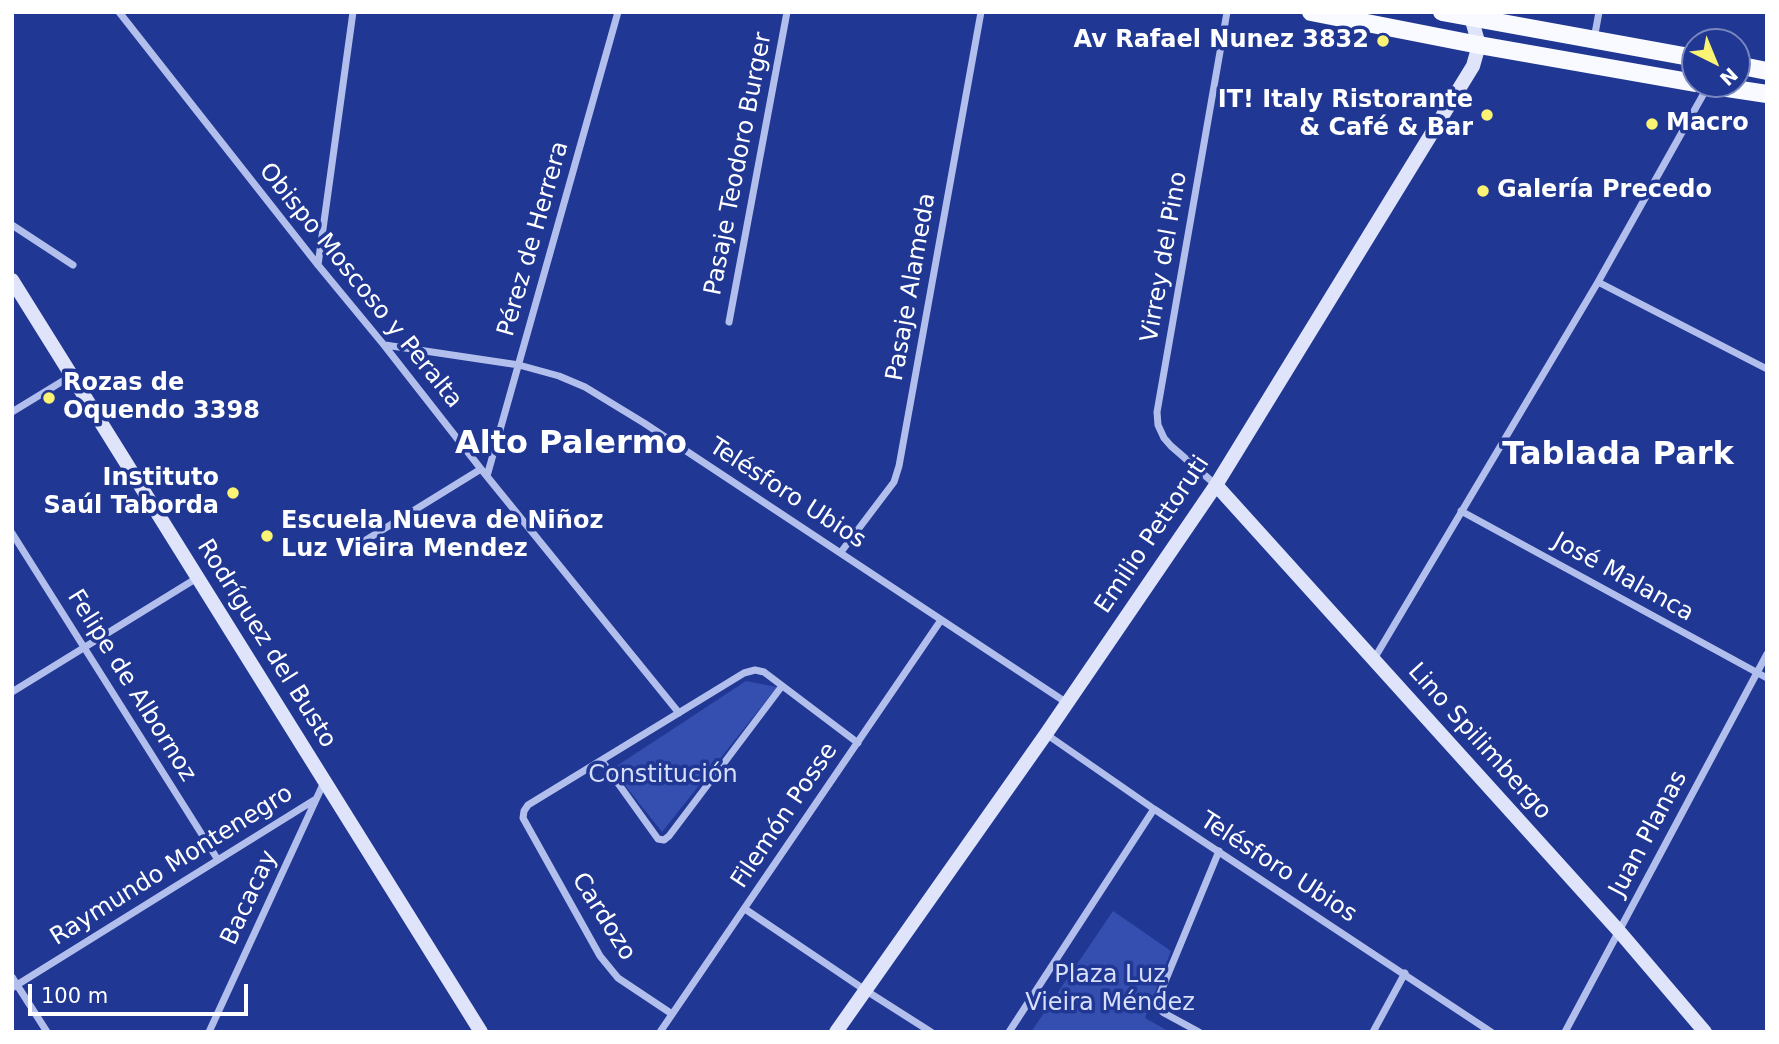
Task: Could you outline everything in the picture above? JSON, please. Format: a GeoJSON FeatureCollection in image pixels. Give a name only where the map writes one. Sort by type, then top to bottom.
{"type":"FeatureCollection","features":[{"type":"Feature","properties":{"kind":"main road"},"geometry":{"type":"LineString","coordinates":[[1311,12],[1681,80]]}},
{"type":"Feature","properties":{"kind":"main road"},"geometry":{"type":"LineString","coordinates":[[1442,12],[1681,56]]}},
{"type":"Feature","properties":{"kind":"main road"},"geometry":{"type":"LineString","coordinates":[[1472,18],[1479,45]]}},
{"type":"Feature","properties":{"kind":"main road","name":"Emilio Pettoruti"},"geometry":{"type":"LineString","coordinates":[[836,1032],[1046,734],[1216,485],[1473,66],[1479,45]]}},
{"type":"Feature","properties":{"kind":"main road","name":"Rodríguez del Busto"},"geometry":{"type":"LineString","coordinates":[[12,280],[325,780],[476,1030]]}},
{"type":"Feature","properties":{"kind":"main road","name":"Lino Spilimbergo"},"geometry":{"type":"LineString","coordinates":[[1216,485],[1618,930],[1704,1032]]}},
{"type":"Feature","properties":{"kind":"street","name":"Obispo Moscoso y Peralta"},"geometry":{"type":"LineString","coordinates":[[119,12],[318,265],[679,713]]}},
{"type":"Feature","properties":{"kind":"street"},"geometry":{"type":"LineString","coordinates":[[318,265],[353,12]]}},
{"type":"Feature","properties":{"kind":"street","name":"Pérez de Herrera"},"geometry":{"type":"LineString","coordinates":[[487,476],[618,12]]}},
{"type":"Feature","properties":{"kind":"street","name":"Pasaje Teodoro Burger"},"geometry":{"type":"LineString","coordinates":[[729,322],[787,12]]}},
{"type":"Feature","properties":{"kind":"street","name":"Pasaje Alameda"},"geometry":{"type":"LineString","coordinates":[[841,552],[894,482],[899,466],[981,12]]}},
{"type":"Feature","properties":{"kind":"street","name":"Virrey del Pino"},"geometry":{"type":"LineString","coordinates":[[1216,485],[1164,438],[1158,425],[1157,412],[1227,12]]}},
{"type":"Feature","properties":{"kind":"street"},"geometry":{"type":"LineString","coordinates":[[1594,40],[1599,12]]}},
{"type":"Feature","properties":{"kind":"street"},"geometry":{"type":"LineString","coordinates":[[1374,659],[1598,282],[1695,98]]}},
{"type":"Feature","properties":{"kind":"street"},"geometry":{"type":"LineString","coordinates":[[12,225],[73,265]]}},
{"type":"Feature","properties":{"kind":"street"},"geometry":{"type":"LineString","coordinates":[[1598,282],[1767,369]]}},
{"type":"Feature","properties":{"kind":"street","name":"Telésforo Ubios"},"geometry":{"type":"LineString","coordinates":[[384,345],[519,365],[559,376],[585,387],[841,552],[1067,703]]}},
{"type":"Feature","properties":{"kind":"street"},"geometry":{"type":"LineString","coordinates":[[12,412],[71,376]]}},
{"type":"Feature","properties":{"kind":"street"},"geometry":{"type":"LineString","coordinates":[[366,540],[481,469]]}},
{"type":"Feature","properties":{"kind":"street","name":"José Malanca"},"geometry":{"type":"LineString","coordinates":[[1461,511],[1767,678]]}},
{"type":"Feature","properties":{"kind":"street","name":"Felipe de Albornoz"},"geometry":{"type":"LineString","coordinates":[[12,533],[218,860]]}},
{"type":"Feature","properties":{"kind":"street"},"geometry":{"type":"LineString","coordinates":[[12,692],[198,577]]}},
{"type":"Feature","properties":{"kind":"street","name":"Filemón Posse"},"geometry":{"type":"LineString","coordinates":[[660,1032],[941,620]]}},
{"type":"Feature","properties":{"kind":"street","name":"Juan Planas"},"geometry":{"type":"LineString","coordinates":[[1565,1032],[1767,654]]}},
{"type":"Feature","properties":{"kind":"street"},"geometry":{"type":"LineString","coordinates":[[782,686],[677,825],[664,840],[658,839],[602,761],[744,673],[755,670],[764,672],[858,743]]}},
{"type":"Feature","properties":{"kind":"street","name":"Telésforo Ubios"},"geometry":{"type":"LineString","coordinates":[[1046,734],[1154,809],[1491,1032]]}},
{"type":"Feature","properties":{"kind":"street","name":"Cardozo"},"geometry":{"type":"LineString","coordinates":[[602,761],[528,804],[523,818],[600,956],[618,978],[672,1014]]}},
{"type":"Feature","properties":{"kind":"street","name":"Bacacay"},"geometry":{"type":"LineString","coordinates":[[209,1032],[325,780]]}},
{"type":"Feature","properties":{"kind":"street","name":"Raymundo Montenegro"},"geometry":{"type":"LineString","coordinates":[[15,986],[316,799]]}},
{"type":"Feature","properties":{"kind":"street"},"geometry":{"type":"LineString","coordinates":[[1009,1032],[1154,809]]}},
{"type":"Feature","properties":{"kind":"street"},"geometry":{"type":"LineString","coordinates":[[1199,1032],[1164,1013],[1158,1008],[1157,1001],[1219,851]]}},
{"type":"Feature","properties":{"kind":"street"},"geometry":{"type":"LineString","coordinates":[[745,909],[931,1032]]}},
{"type":"Feature","properties":{"kind":"street"},"geometry":{"type":"LineString","coordinates":[[1373,1032],[1405,974]]}},
{"type":"Feature","properties":{"kind":"street"},"geometry":{"type":"LineString","coordinates":[[12,976],[15,986],[47,1032]]}},
{"type":"Feature","properties":{"kind":"green space","name":"Constitución"},"geometry":{"type":"Polygon","coordinates":[[[746,681],[777,687],[662,832],[612,769],[746,681]]]}},
{"type":"Feature","properties":{"kind":"green space","name":"Plaza Luz Vieira Méndez"},"geometry":{"type":"Polygon","coordinates":[[[1113,911],[1171,951],[1145,1018],[1170,1032],[1031,1032],[1113,911]]]}},
{"type":"Feature","properties":{"kind":"place","name":"Av Rafael Nunez 3832"},"geometry":{"type":"Point","coordinates":[1383,41]}},
{"type":"Feature","properties":{"kind":"place","name":"IT! Italy Ristorante & Café & Bar"},"geometry":{"type":"Point","coordinates":[1487,115]}},
{"type":"Feature","properties":{"kind":"place","name":"Macro"},"geometry":{"type":"Point","coordinates":[1652,124]}},
{"type":"Feature","properties":{"kind":"place","name":"Galería Precedo"},"geometry":{"type":"Point","coordinates":[1483,191]}},
{"type":"Feature","properties":{"kind":"place","name":"Rozas de Oquendo 3398"},"geometry":{"type":"Point","coordinates":[49,398]}},
{"type":"Feature","properties":{"kind":"place","name":"Instituto Saúl Taborda"},"geometry":{"type":"Point","coordinates":[233,493]}},
{"type":"Feature","properties":{"kind":"place","name":"Escuela Nueva de Niñoz Luz Vieira Mendez"},"geometry":{"type":"Point","coordinates":[267,536]}},
{"type":"Feature","properties":{"kind":"district","name":"Alto Palermo"},"geometry":{"type":"Point","coordinates":[571,445]}},
{"type":"Feature","properties":{"kind":"district","name":"Tablada Park"},"geometry":{"type":"Point","coordinates":[1618,456]}}]}
